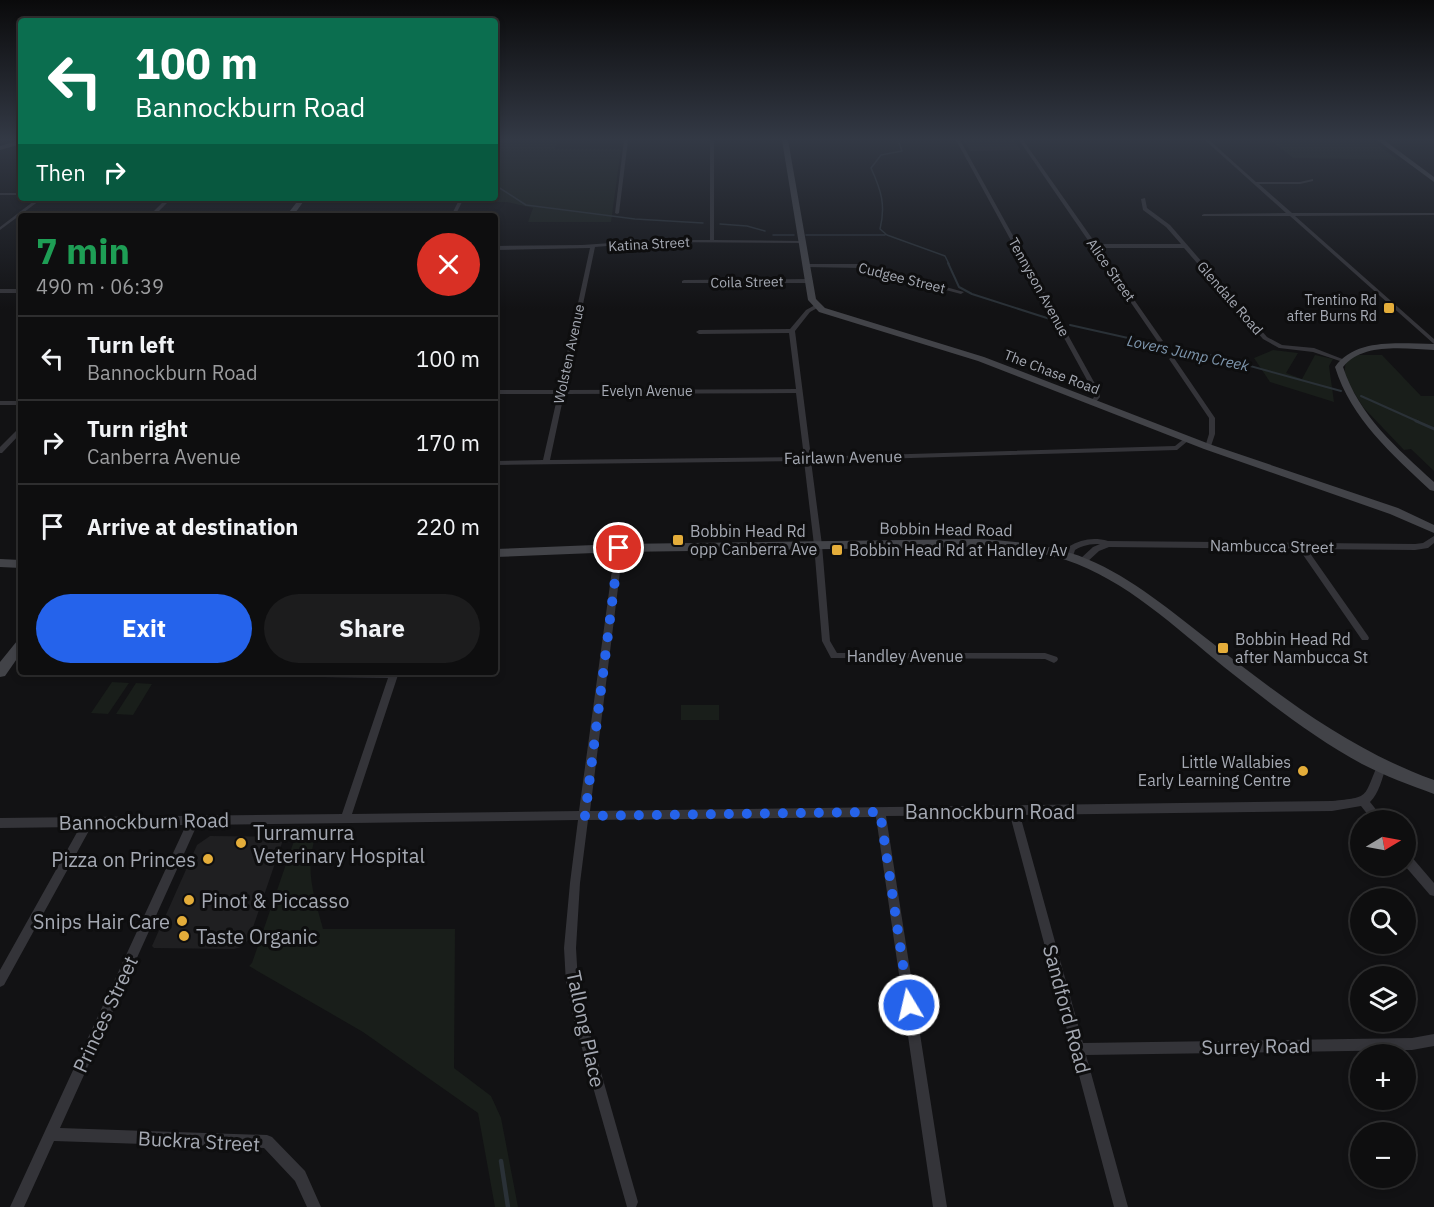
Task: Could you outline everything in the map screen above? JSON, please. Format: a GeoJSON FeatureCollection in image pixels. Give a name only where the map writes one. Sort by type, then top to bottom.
{"type":"FeatureCollection","features":[{"type":"Feature","properties":{"kind":"main road"},"geometry":{"type":"LineString","coordinates":[[795,196],[812,300],[817,306]]}},
{"type":"Feature","properties":{"kind":"main road"},"geometry":{"type":"LineString","coordinates":[[291,213],[301,201]]}},
{"type":"Feature","properties":{"kind":"main road","name":"The Chase Road"},"geometry":{"type":"LineString","coordinates":[[817,306],[828,313],[981,359],[1208,447],[1383,507],[1434,529]]}},
{"type":"Feature","properties":{"kind":"main road"},"geometry":{"type":"LineString","coordinates":[[1434,347],[1354,352],[1342,360],[1339,367],[1342,379],[1368,421],[1393,450],[1434,488]]}},
{"type":"Feature","properties":{"kind":"main road","name":"Bobbin Head Road"},"geometry":{"type":"LineString","coordinates":[[498,553],[619,548],[976,543],[1034,548],[1083,561],[1116,578],[1155,604],[1302,720],[1332,740],[1381,767],[1434,787]]}},
{"type":"Feature","properties":{"kind":"main road"},"geometry":{"type":"LineString","coordinates":[[0,563],[18,564]]}},
{"type":"Feature","properties":{"kind":"main road"},"geometry":{"type":"LineString","coordinates":[[0,672],[18,648]]}},
{"type":"Feature","properties":{"kind":"street"},"geometry":{"type":"LineString","coordinates":[[617,213],[619,196]]}},
{"type":"Feature","properties":{"kind":"street"},"geometry":{"type":"LineString","coordinates":[[712,196],[712,241]]}},
{"type":"Feature","properties":{"kind":"street","name":"Tennyson Avenue"},"geometry":{"type":"LineString","coordinates":[[989,196],[1096,390],[1097,397],[1093,402]]}},
{"type":"Feature","properties":{"kind":"street","name":"Alice Street"},"geometry":{"type":"LineString","coordinates":[[1060,196],[1160,341]]}},
{"type":"Feature","properties":{"kind":"street"},"geometry":{"type":"LineString","coordinates":[[1271,196],[1434,342]]}},
{"type":"Feature","properties":{"kind":"street","name":"Glendale Road"},"geometry":{"type":"LineString","coordinates":[[1143,199],[1143,207],[1166,224],[1265,338],[1281,347],[1314,350],[1342,360]]}},
{"type":"Feature","properties":{"kind":"street"},"geometry":{"type":"LineString","coordinates":[[21,213],[37,201]]}},
{"type":"Feature","properties":{"kind":"street"},"geometry":{"type":"LineString","coordinates":[[154,213],[167,201]]}},
{"type":"Feature","properties":{"kind":"street"},"geometry":{"type":"LineString","coordinates":[[1204,214],[1434,214]]}},
{"type":"Feature","properties":{"kind":"street"},"geometry":{"type":"LineString","coordinates":[[0,229],[18,215]]}},
{"type":"Feature","properties":{"kind":"street","name":"Katina Street"},"geometry":{"type":"LineString","coordinates":[[498,248],[592,247],[655,241],[803,242]]}},
{"type":"Feature","properties":{"kind":"street"},"geometry":{"type":"LineString","coordinates":[[1095,246],[1185,246]]}},
{"type":"Feature","properties":{"kind":"street","name":"Wolsten Avenue"},"geometry":{"type":"LineString","coordinates":[[546,462],[592,247]]}},
{"type":"Feature","properties":{"kind":"street","name":"Cudgee Street"},"geometry":{"type":"LineString","coordinates":[[807,266],[862,266],[961,292]]}},
{"type":"Feature","properties":{"kind":"street","name":"Coila Street"},"geometry":{"type":"LineString","coordinates":[[684,282],[810,281]]}},
{"type":"Feature","properties":{"kind":"street"},"geometry":{"type":"LineString","coordinates":[[0,291],[18,291]]}},
{"type":"Feature","properties":{"kind":"street"},"geometry":{"type":"LineString","coordinates":[[817,306],[808,311],[792,331],[818,545]]}},
{"type":"Feature","properties":{"kind":"street"},"geometry":{"type":"LineString","coordinates":[[699,332],[792,331]]}},
{"type":"Feature","properties":{"kind":"street"},"geometry":{"type":"LineString","coordinates":[[1172,359],[1212,418],[1212,434],[1208,447]]}},
{"type":"Feature","properties":{"kind":"street","name":"Evelyn Avenue"},"geometry":{"type":"LineString","coordinates":[[498,392],[799,391]]}},
{"type":"Feature","properties":{"kind":"street"},"geometry":{"type":"LineString","coordinates":[[0,403],[18,404]]}},
{"type":"Feature","properties":{"kind":"street"},"geometry":{"type":"LineString","coordinates":[[0,451],[18,432]]}},
{"type":"Feature","properties":{"kind":"street","name":"Fairlawn Avenue"},"geometry":{"type":"LineString","coordinates":[[498,463],[808,459],[1177,448],[1187,439]]}},
{"type":"Feature","properties":{"kind":"street","name":"Nambucca Street"},"geometry":{"type":"LineString","coordinates":[[1069,557],[1071,549],[1076,545],[1094,542],[1414,547],[1425,546],[1434,539]]}},
{"type":"Feature","properties":{"kind":"street"},"geometry":{"type":"LineString","coordinates":[[1083,561],[1096,549],[1108,544]]}},
{"type":"Feature","properties":{"kind":"street","name":"Handley Avenue"},"geometry":{"type":"LineString","coordinates":[[818,545],[826,642],[834,656],[1045,656],[1054,659]]}},
{"type":"Feature","properties":{"kind":"street"},"geometry":{"type":"LineString","coordinates":[[1302,547],[1365,638]]}},
{"type":"Feature","properties":{"kind":"street","name":"Tallong Place"},"geometry":{"type":"LineString","coordinates":[[619,548],[575,883],[570,948],[572,983],[579,1020],[631,1202]]}},
{"type":"Feature","properties":{"kind":"street"},"geometry":{"type":"LineString","coordinates":[[346,817],[394,675]]}},
{"type":"Feature","properties":{"kind":"street"},"geometry":{"type":"LineString","coordinates":[[1370,810],[1364,802],[1370,798],[1381,767]]}},
{"type":"Feature","properties":{"kind":"street","name":"Bannockburn Road"},"geometry":{"type":"LineString","coordinates":[[0,823],[346,817],[1014,812],[1332,806],[1364,802]]}},
{"type":"Feature","properties":{"kind":"street"},"geometry":{"type":"LineString","coordinates":[[880,812],[940,1207]]}},
{"type":"Feature","properties":{"kind":"street","name":"Sandford Road"},"geometry":{"type":"LineString","coordinates":[[1014,812],[1121,1207]]}},
{"type":"Feature","properties":{"kind":"street","name":"Princes Street"},"geometry":{"type":"LineString","coordinates":[[17,1207],[194,820]]}},
{"type":"Feature","properties":{"kind":"street"},"geometry":{"type":"LineString","coordinates":[[0,981],[88,822]]}},
{"type":"Feature","properties":{"kind":"street"},"geometry":{"type":"LineString","coordinates":[[1416,870],[1434,891]]}},
{"type":"Feature","properties":{"kind":"street","name":"Surrey Road"},"geometry":{"type":"LineString","coordinates":[[1078,1049],[1412,1044],[1434,1041]]}},
{"type":"Feature","properties":{"kind":"street","name":"Buckra Street"},"geometry":{"type":"LineString","coordinates":[[50,1134],[267,1142],[300,1176],[314,1207]]}},
{"type":"Feature","properties":{"kind":"shaded area"},"geometry":{"type":"Polygon","coordinates":[[[498,196],[615,196],[611,222],[528,222],[533,208],[507,202],[468,202],[498,201],[498,196]]]}},
{"type":"Feature","properties":{"kind":"shaded area"},"geometry":{"type":"Polygon","coordinates":[[[1273,350],[1298,353],[1286,373],[1302,379],[1315,355],[1333,359],[1329,366],[1334,402],[1270,382],[1254,358],[1273,350]]]}},
{"type":"Feature","properties":{"kind":"shaded area"},"geometry":{"type":"Polygon","coordinates":[[[1358,355],[1382,355],[1421,396],[1434,396],[1434,471],[1411,449],[1404,450],[1363,407],[1344,376],[1346,359],[1358,355]]]}},
{"type":"Feature","properties":{"kind":"shaded area"},"geometry":{"type":"Polygon","coordinates":[[[112,682],[129,683],[108,714],[91,713],[112,682]]]}},
{"type":"Feature","properties":{"kind":"shaded area"},"geometry":{"type":"Polygon","coordinates":[[[136,683],[152,684],[133,715],[116,714],[136,683]]]}},
{"type":"Feature","properties":{"kind":"shaded area"},"geometry":{"type":"Polygon","coordinates":[[[681,705],[719,705],[719,720],[681,720],[681,705]]]}},
{"type":"Feature","properties":{"kind":"shaded area"},"geometry":{"type":"Polygon","coordinates":[[[300,835],[316,835],[312,848],[311,871],[323,929],[455,929],[454,1068],[491,1096],[501,1118],[518,1207],[495,1207],[478,1113],[363,1032],[249,966],[252,963],[295,838],[300,835]]]}},
{"type":"Feature","properties":{"kind":"shaded area"},"geometry":{"type":"Polygon","coordinates":[[[210,836],[284,837],[249,939],[241,947],[234,949],[154,948],[152,946],[197,845],[210,836]]]}},
{"type":"Feature","properties":{"kind":"waterway"},"geometry":{"type":"LineString","coordinates":[[513,196],[526,205],[635,219],[703,223]]}},
{"type":"Feature","properties":{"kind":"waterway"},"geometry":{"type":"LineString","coordinates":[[881,196],[883,212],[880,229],[887,235],[945,256],[949,264]]}},
{"type":"Feature","properties":{"kind":"waterway"},"geometry":{"type":"LineString","coordinates":[[720,224],[747,226],[765,231]]}},
{"type":"Feature","properties":{"kind":"waterway"},"geometry":{"type":"LineString","coordinates":[[773,235],[794,235]]}},
{"type":"Feature","properties":{"kind":"waterway"},"geometry":{"type":"LineString","coordinates":[[806,235],[885,235]]}},
{"type":"Feature","properties":{"kind":"waterway","name":"Lovers Jump Creek"},"geometry":{"type":"LineString","coordinates":[[948,263],[959,287],[972,294],[1050,319]]}},
{"type":"Feature","properties":{"kind":"waterway","name":"Lovers Jump Creek"},"geometry":{"type":"LineString","coordinates":[[1070,325],[1137,340],[1170,352],[1185,355],[1210,355],[1341,391]]}},
{"type":"Feature","properties":{"kind":"waterway","name":"Lovers Jump Creek"},"geometry":{"type":"LineString","coordinates":[[1361,396],[1419,422]]}},
{"type":"Feature","properties":{"kind":"waterway","name":"Lovers Jump Creek"},"geometry":{"type":"LineString","coordinates":[[1416,421],[1434,429]]}},
{"type":"Feature","properties":{"kind":"waterway"},"geometry":{"type":"LineString","coordinates":[[501,1161],[508,1207]]}},
{"type":"Feature","properties":{"kind":"place","name":"Trentino Rd after Burns Rd"},"geometry":{"type":"Point","coordinates":[1389,308]}},
{"type":"Feature","properties":{"kind":"place","name":"Bobbin Head Rd opp Canberra Ave"},"geometry":{"type":"Point","coordinates":[678,540]}},
{"type":"Feature","properties":{"kind":"place","name":"Bobbin Head Rd at Handley Av"},"geometry":{"type":"Point","coordinates":[837,550]}},
{"type":"Feature","properties":{"kind":"place","name":"Bobbin Head Rd after Nambucca St"},"geometry":{"type":"Point","coordinates":[1223,648]}},
{"type":"Feature","properties":{"kind":"place","name":"Little Wallabies Early Learning Centre"},"geometry":{"type":"Point","coordinates":[1303,771]}},
{"type":"Feature","properties":{"kind":"place","name":"Turramurra Veterinary Hospital"},"geometry":{"type":"Point","coordinates":[241,843]}},
{"type":"Feature","properties":{"kind":"place","name":"Pizza on Princes"},"geometry":{"type":"Point","coordinates":[208,859]}},
{"type":"Feature","properties":{"kind":"place","name":"Pinot & Piccasso"},"geometry":{"type":"Point","coordinates":[189,900]}},
{"type":"Feature","properties":{"kind":"place","name":"Snips Hair Care"},"geometry":{"type":"Point","coordinates":[182,921]}},
{"type":"Feature","properties":{"kind":"place","name":"Taste Organic"},"geometry":{"type":"Point","coordinates":[184,936]}},
{"type":"Feature","properties":{"kind":"route"},"geometry":{"type":"LineString","coordinates":[[619,548],[585,816],[880,812],[909,1005]]}}]}
